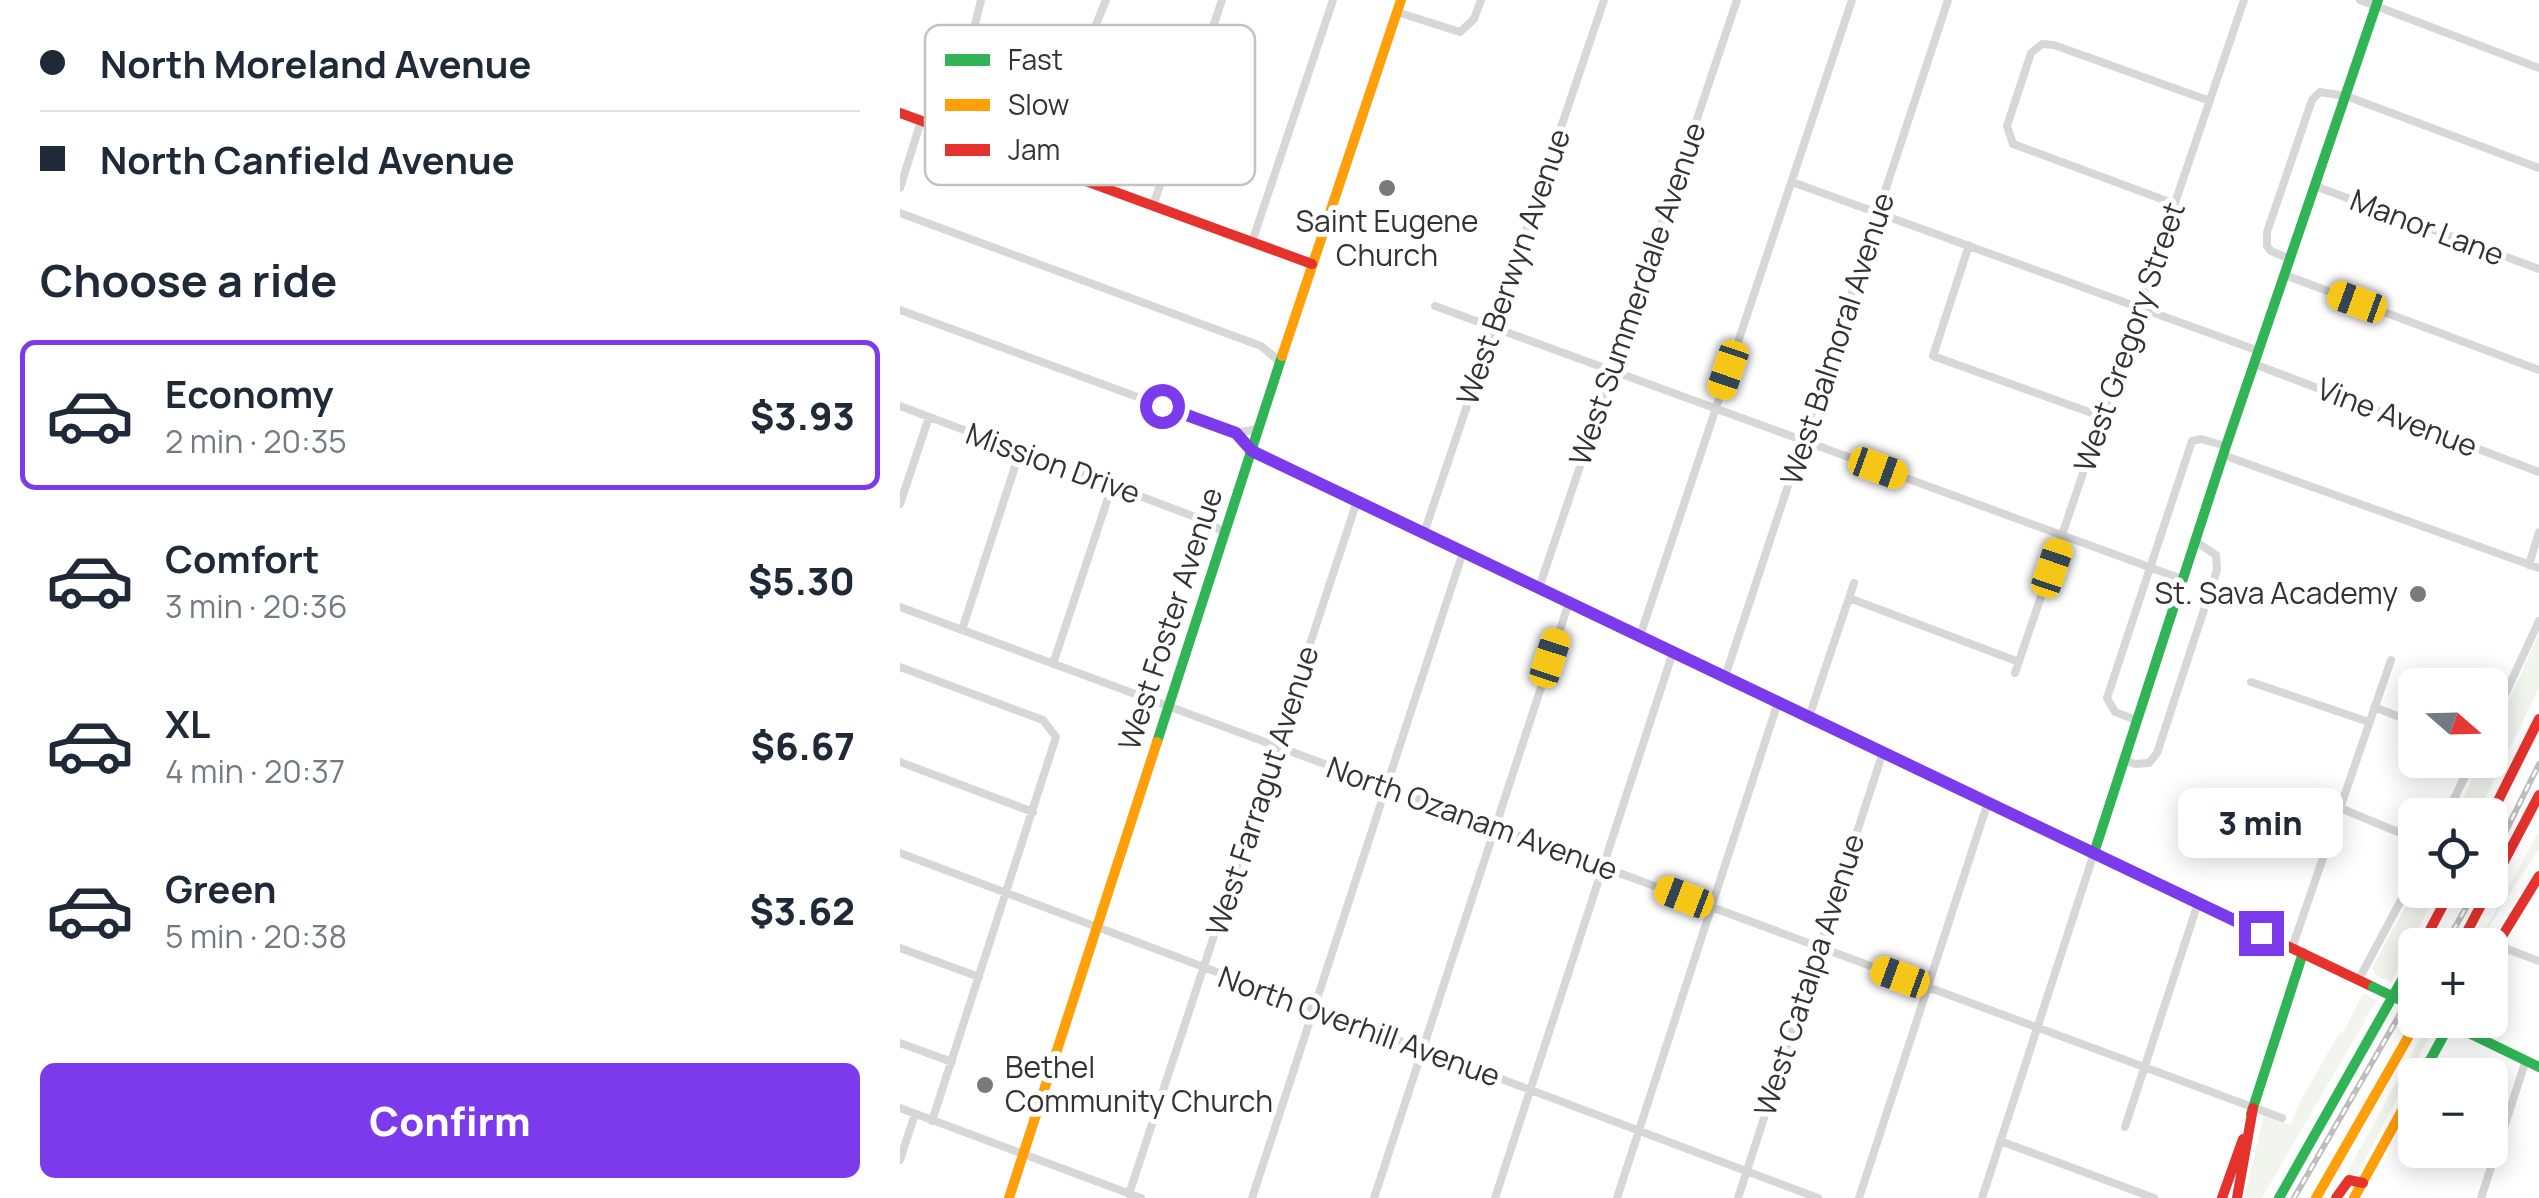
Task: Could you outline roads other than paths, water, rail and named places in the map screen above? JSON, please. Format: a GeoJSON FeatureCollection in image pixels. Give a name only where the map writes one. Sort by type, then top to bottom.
{"type":"FeatureCollection","features":[{"type":"Feature","properties":{"kind":"main road"},"geometry":{"type":"LineString","coordinates":[[2094,853],[2224,450],[2377,3]]}},
{"type":"Feature","properties":{"kind":"main road","name":"West Foster Avenue"},"geometry":{"type":"LineString","coordinates":[[1009,1198],[1399,6]]}},
{"type":"Feature","properties":{"kind":"main road"},"geometry":{"type":"LineString","coordinates":[[900,113],[925,122]]}},
{"type":"Feature","properties":{"kind":"main road"},"geometry":{"type":"LineString","coordinates":[[1096,185],[1312,264]]}},
{"type":"Feature","properties":{"kind":"main road"},"geometry":{"type":"LineString","coordinates":[[1252,451],[2398,999]]}},
{"type":"Feature","properties":{"kind":"main road"},"geometry":{"type":"LineString","coordinates":[[2499,798],[2539,718]]}},
{"type":"Feature","properties":{"kind":"main road"},"geometry":{"type":"LineString","coordinates":[[2469,928],[2539,796]]}},
{"type":"Feature","properties":{"kind":"main road"},"geometry":{"type":"LineString","coordinates":[[2507,928],[2539,876]]}},
{"type":"Feature","properties":{"kind":"main road"},"geometry":{"type":"LineString","coordinates":[[2222,1198],[2254,1108],[2298,950]]}},
{"type":"Feature","properties":{"kind":"main road"},"geometry":{"type":"LineString","coordinates":[[2279,1198],[2398,987]]}},
{"type":"Feature","properties":{"kind":"main road"},"geometry":{"type":"LineString","coordinates":[[2316,1198],[2408,1038]]}},
{"type":"Feature","properties":{"kind":"main road"},"geometry":{"type":"LineString","coordinates":[[2482,1038],[2539,1067]]}},
{"type":"Feature","properties":{"kind":"main road"},"geometry":{"type":"LineString","coordinates":[[2237,1198],[2254,1108]]}},
{"type":"Feature","properties":{"kind":"main road"},"geometry":{"type":"LineString","coordinates":[[2354,1198],[2398,1118]]}},
{"type":"Feature","properties":{"kind":"main road"},"geometry":{"type":"LineString","coordinates":[[2336,1198],[2349,1180],[2363,1183]]}},
{"type":"Feature","properties":{"kind":"street"},"geometry":{"type":"LineString","coordinates":[[975,25],[981,0]]}},
{"type":"Feature","properties":{"kind":"street"},"geometry":{"type":"LineString","coordinates":[[1096,25],[1106,0]]}},
{"type":"Feature","properties":{"kind":"street"},"geometry":{"type":"LineString","coordinates":[[1214,25],[1222,0]]}},
{"type":"Feature","properties":{"kind":"street"},"geometry":{"type":"LineString","coordinates":[[1252,242],[1333,0]]}},
{"type":"Feature","properties":{"kind":"street"},"geometry":{"type":"LineString","coordinates":[[1399,6],[1460,32],[1474,20],[1480,0]]}},
{"type":"Feature","properties":{"kind":"street","name":"West Berwyn Avenue"},"geometry":{"type":"LineString","coordinates":[[1424,533],[1604,0]]}},
{"type":"Feature","properties":{"kind":"street","name":"West Summerdale Avenue"},"geometry":{"type":"LineString","coordinates":[[1539,588],[1737,0]]}},
{"type":"Feature","properties":{"kind":"street"},"geometry":{"type":"LineString","coordinates":[[1640,636],[1852,0]]}},
{"type":"Feature","properties":{"kind":"street","name":"West Balmoral Avenue"},"geometry":{"type":"LineString","coordinates":[[1725,677],[1948,0]]}},
{"type":"Feature","properties":{"kind":"street","name":"West Gregory Street"},"geometry":{"type":"LineString","coordinates":[[2016,673],[2244,0]]}},
{"type":"Feature","properties":{"kind":"street"},"geometry":{"type":"LineString","coordinates":[[2360,0],[2377,3],[2539,68]]}},
{"type":"Feature","properties":{"kind":"street"},"geometry":{"type":"LineString","coordinates":[[2175,204],[2020,148],[2009,138],[2007,126],[2031,53],[2042,44],[2054,45],[2210,101]]}},
{"type":"Feature","properties":{"kind":"street"},"geometry":{"type":"LineString","coordinates":[[2290,259],[2272,251],[2266,240],[2312,100],[2325,91],[2539,168]]}},
{"type":"Feature","properties":{"kind":"street"},"geometry":{"type":"LineString","coordinates":[[900,188],[921,121]]}},
{"type":"Feature","properties":{"kind":"street"},"geometry":{"type":"LineString","coordinates":[[1792,182],[2259,351]]}},
{"type":"Feature","properties":{"kind":"street"},"geometry":{"type":"LineString","coordinates":[[1153,206],[1160,185]]}},
{"type":"Feature","properties":{"kind":"street","name":"Manor Lane"},"geometry":{"type":"LineString","coordinates":[[2315,186],[2539,270]]}},
{"type":"Feature","properties":{"kind":"street"},"geometry":{"type":"LineString","coordinates":[[900,213],[1262,346],[1280,362]]}},
{"type":"Feature","properties":{"kind":"street"},"geometry":{"type":"LineString","coordinates":[[1969,245],[1933,356],[2102,417]]}},
{"type":"Feature","properties":{"kind":"street"},"geometry":{"type":"LineString","coordinates":[[2284,275],[2539,370]]}},
{"type":"Feature","properties":{"kind":"street"},"geometry":{"type":"LineString","coordinates":[[1435,306],[2182,580]]}},
{"type":"Feature","properties":{"kind":"street"},"geometry":{"type":"LineString","coordinates":[[900,310],[1236,433],[1252,451]]}},
{"type":"Feature","properties":{"kind":"street"},"geometry":{"type":"LineString","coordinates":[[1262,346],[1286,344]]}},
{"type":"Feature","properties":{"kind":"street","name":"Vine Avenue"},"geometry":{"type":"LineString","coordinates":[[2254,364],[2539,472]]}},
{"type":"Feature","properties":{"kind":"street","name":"Mission Drive"},"geometry":{"type":"LineString","coordinates":[[900,406],[1226,528]]}},
{"type":"Feature","properties":{"kind":"street"},"geometry":{"type":"LineString","coordinates":[[900,504],[929,418]]}},
{"type":"Feature","properties":{"kind":"street"},"geometry":{"type":"LineString","coordinates":[[1236,433],[1258,429]]}},
{"type":"Feature","properties":{"kind":"street"},"geometry":{"type":"LineString","coordinates":[[2136,720],[2115,712],[2107,698],[2192,441],[2200,439],[2539,568]]}},
{"type":"Feature","properties":{"kind":"street"},"geometry":{"type":"LineString","coordinates":[[962,630],[1020,452]]}},
{"type":"Feature","properties":{"kind":"street"},"geometry":{"type":"LineString","coordinates":[[1053,664],[1112,486]]}},
{"type":"Feature","properties":{"kind":"street","name":"West Farragut Avenue"},"geometry":{"type":"LineString","coordinates":[[1129,1194],[1357,501]]}},
{"type":"Feature","properties":{"kind":"street"},"geometry":{"type":"LineString","coordinates":[[2528,565],[2539,532]]}},
{"type":"Feature","properties":{"kind":"street"},"geometry":{"type":"LineString","coordinates":[[2124,760],[2149,763],[2157,753],[2217,570],[2216,554],[2195,541]]}},
{"type":"Feature","properties":{"kind":"street"},"geometry":{"type":"LineString","coordinates":[[1252,1198],[1463,552]]}},
{"type":"Feature","properties":{"kind":"street"},"geometry":{"type":"LineString","coordinates":[[1808,717],[1854,582]]}},
{"type":"Feature","properties":{"kind":"street"},"geometry":{"type":"LineString","coordinates":[[1849,598],[2019,662]]}},
{"type":"Feature","properties":{"kind":"street"},"geometry":{"type":"LineString","coordinates":[[1374,1198],[1568,602]]}},
{"type":"Feature","properties":{"kind":"street","name":"North Ozanam Avenue"},"geometry":{"type":"LineString","coordinates":[[900,607],[2282,1118]]}},
{"type":"Feature","properties":{"kind":"street"},"geometry":{"type":"LineString","coordinates":[[2508,688],[2539,621]]}},
{"type":"Feature","properties":{"kind":"street"},"geometry":{"type":"LineString","coordinates":[[1495,1198],[1673,652]]}},
{"type":"Feature","properties":{"kind":"street"},"geometry":{"type":"LineString","coordinates":[[2298,950],[2340,808],[2391,660]]}},
{"type":"Feature","properties":{"kind":"street"},"geometry":{"type":"LineString","coordinates":[[900,667],[1043,720],[1053,730],[1055,746],[932,1120]]}},
{"type":"Feature","properties":{"kind":"street"},"geometry":{"type":"LineString","coordinates":[[2251,682],[2370,722]]}},
{"type":"Feature","properties":{"kind":"street"},"geometry":{"type":"LineString","coordinates":[[1617,1198],[1778,702]]}},
{"type":"Feature","properties":{"kind":"street"},"geometry":{"type":"LineString","coordinates":[[2374,707],[2398,716]]}},
{"type":"Feature","properties":{"kind":"street","name":"West Catalpa Avenue"},"geometry":{"type":"LineString","coordinates":[[1738,1198],[1883,752]]}},
{"type":"Feature","properties":{"kind":"street"},"geometry":{"type":"LineString","coordinates":[[900,762],[1033,812]]}},
{"type":"Feature","properties":{"kind":"street"},"geometry":{"type":"LineString","coordinates":[[1860,1198],[1988,802]]}},
{"type":"Feature","properties":{"kind":"street"},"geometry":{"type":"LineString","coordinates":[[2340,808],[2398,832]]}},
{"type":"Feature","properties":{"kind":"street","name":"North Overhill Avenue"},"geometry":{"type":"LineString","coordinates":[[900,853],[1818,1198]]}},
{"type":"Feature","properties":{"kind":"street"},"geometry":{"type":"LineString","coordinates":[[1982,1198],[2094,853]]}},
{"type":"Feature","properties":{"kind":"street"},"geometry":{"type":"LineString","coordinates":[[2125,1127],[2198,902]]}},
{"type":"Feature","properties":{"kind":"street"},"geometry":{"type":"LineString","coordinates":[[2359,980],[2398,906]]}},
{"type":"Feature","properties":{"kind":"street"},"geometry":{"type":"LineString","coordinates":[[900,948],[979,977]]}},
{"type":"Feature","properties":{"kind":"street"},"geometry":{"type":"LineString","coordinates":[[2508,949],[2539,961]]}},
{"type":"Feature","properties":{"kind":"street"},"geometry":{"type":"LineString","coordinates":[[900,1043],[952,1062]]}},
{"type":"Feature","properties":{"kind":"street"},"geometry":{"type":"LineString","coordinates":[[2481,1198],[2526,1060]]}},
{"type":"Feature","properties":{"kind":"street"},"geometry":{"type":"LineString","coordinates":[[900,1108],[1141,1198]]}},
{"type":"Feature","properties":{"kind":"street"},"geometry":{"type":"LineString","coordinates":[[900,1160],[915,1114]]}},
{"type":"Feature","properties":{"kind":"street"},"geometry":{"type":"LineString","coordinates":[[2000,1140],[2154,1198]]}},
{"type":"Feature","properties":{"kind":"railway"},"geometry":{"type":"LineString","coordinates":[[2508,827],[2539,764]]}},
{"type":"Feature","properties":{"kind":"railway"},"geometry":{"type":"LineString","coordinates":[[2455,928],[2466,908]]}},
{"type":"Feature","properties":{"kind":"railway"},"geometry":{"type":"LineString","coordinates":[[2294,1198],[2398,1018]]}},
{"type":"Feature","properties":{"kind":"place","name":"Saint Eugene Church"},"geometry":{"type":"Point","coordinates":[1387,188]}},
{"type":"Feature","properties":{"kind":"place","name":"St. Sava Academy"},"geometry":{"type":"Point","coordinates":[2418,594]}},
{"type":"Feature","properties":{"kind":"place","name":"Bethel Community Church"},"geometry":{"type":"Point","coordinates":[985,1085]}}]}
